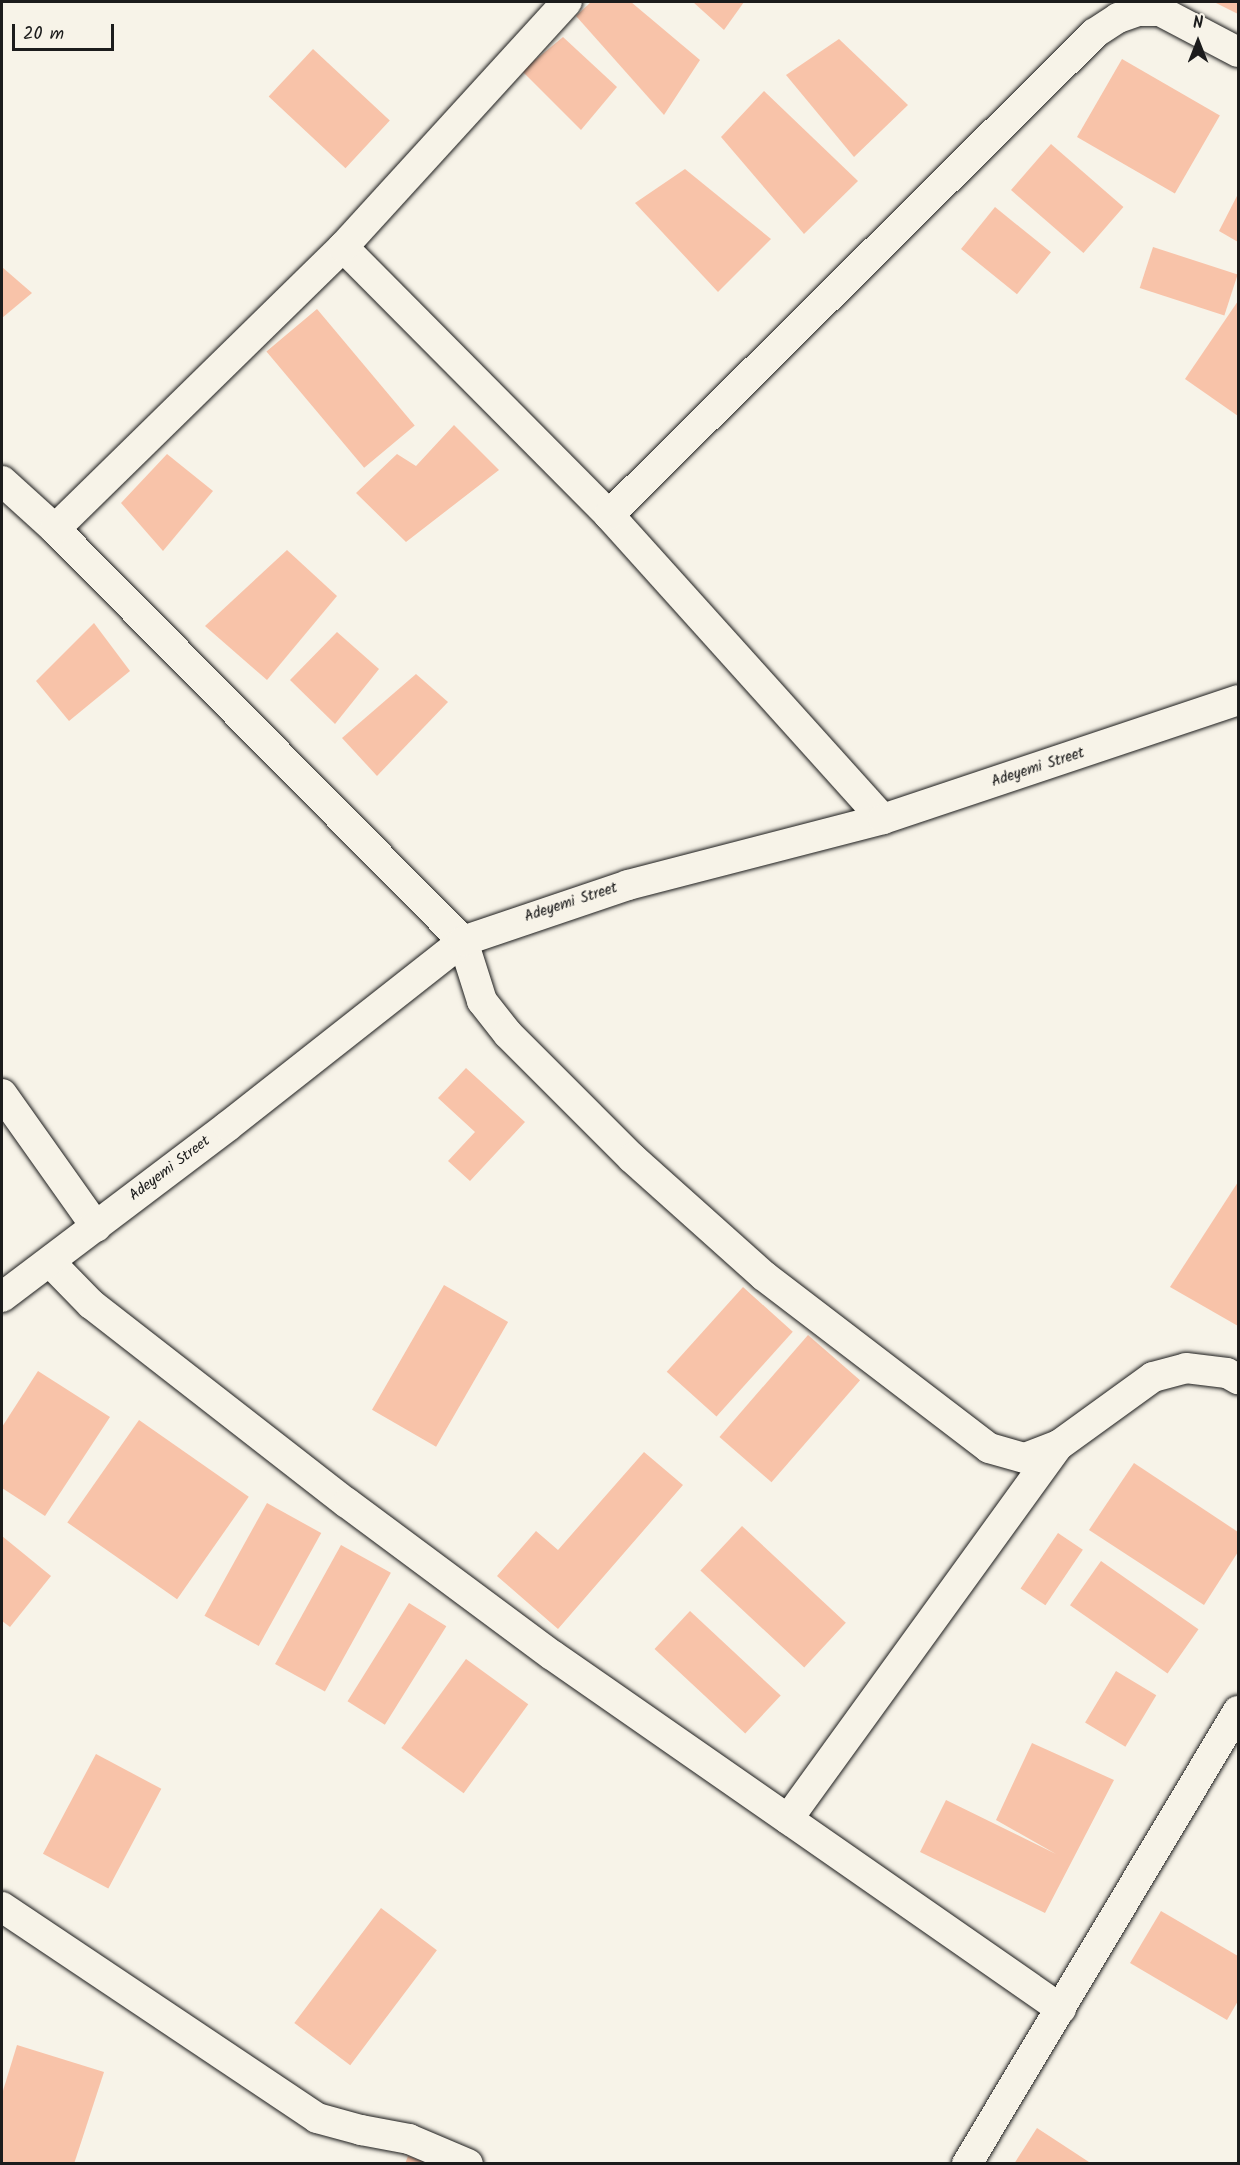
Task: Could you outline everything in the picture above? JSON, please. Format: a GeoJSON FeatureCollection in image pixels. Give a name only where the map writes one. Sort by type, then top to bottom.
{"type":"FeatureCollection","features":[{"type":"Feature","properties":{"kind":"street"},"geometry":{"type":"LineString","coordinates":[[55,529],[343,247],[567,2]]}},
{"type":"Feature","properties":{"kind":"street"},"geometry":{"type":"LineString","coordinates":[[609,515],[1095,33],[1118,18],[1138,11],[1160,11],[1239,52]]}},
{"type":"Feature","properties":{"kind":"street"},"geometry":{"type":"LineString","coordinates":[[343,247],[609,515],[883,819]]}},
{"type":"Feature","properties":{"kind":"street"},"geometry":{"type":"LineString","coordinates":[[2,481],[55,529],[463,941],[482,1001],[507,1034],[632,1158],[765,1276],[989,1448],[1025,1458],[1059,1445],[1153,1377],[1186,1368],[1227,1373],[1239,1379]]}},
{"type":"Feature","properties":{"kind":"street","name":"Adeyemi Street"},"geometry":{"type":"LineString","coordinates":[[2,1297],[96,1227],[463,941],[628,885],[883,819],[1239,700]]}},
{"type":"Feature","properties":{"kind":"street"},"geometry":{"type":"LineString","coordinates":[[2,1094],[96,1227]]}},
{"type":"Feature","properties":{"kind":"street"},"geometry":{"type":"LineString","coordinates":[[50,1262],[91,1304],[347,1503],[552,1655],[1061,2009]]}},
{"type":"Feature","properties":{"kind":"street"},"geometry":{"type":"LineString","coordinates":[[788,1819],[1059,1445]]}},
{"type":"Feature","properties":{"kind":"street"},"geometry":{"type":"LineString","coordinates":[[967,2163],[1239,1711]]}},
{"type":"Feature","properties":{"kind":"street"},"geometry":{"type":"LineString","coordinates":[[2,1907],[317,2118],[361,2130],[409,2139],[468,2163]]}},
{"type":"Feature","properties":{"kind":"building"},"geometry":{"type":"Polygon","coordinates":[[[591,2],[631,2],[700,60],[664,115],[576,16],[591,2]]]}},
{"type":"Feature","properties":{"kind":"building"},"geometry":{"type":"Polygon","coordinates":[[[693,2],[744,2],[724,30],[693,2]]]}},
{"type":"Feature","properties":{"kind":"building"},"geometry":{"type":"Polygon","coordinates":[[[1214,2],[1238,2],[1238,14],[1214,2]]]}},
{"type":"Feature","properties":{"kind":"building"},"geometry":{"type":"Polygon","coordinates":[[[563,37],[617,87],[581,130],[522,71],[563,37]]]}},
{"type":"Feature","properties":{"kind":"building"},"geometry":{"type":"Polygon","coordinates":[[[839,39],[908,105],[854,157],[786,75],[839,39]]]}},
{"type":"Feature","properties":{"kind":"building"},"geometry":{"type":"Polygon","coordinates":[[[313,49],[390,121],[345,168],[269,97],[313,49]]]}},
{"type":"Feature","properties":{"kind":"building"},"geometry":{"type":"Polygon","coordinates":[[[1122,59],[1220,116],[1175,193],[1077,137],[1122,59]]]}},
{"type":"Feature","properties":{"kind":"building"},"geometry":{"type":"Polygon","coordinates":[[[764,91],[858,181],[804,234],[721,137],[764,91]]]}},
{"type":"Feature","properties":{"kind":"building"},"geometry":{"type":"Polygon","coordinates":[[[1051,144],[1123,207],[1083,253],[1011,190],[1051,144]]]}},
{"type":"Feature","properties":{"kind":"building"},"geometry":{"type":"Polygon","coordinates":[[[685,169],[771,239],[718,292],[635,203],[685,169]]]}},
{"type":"Feature","properties":{"kind":"building"},"geometry":{"type":"Polygon","coordinates":[[[1238,194],[1238,242],[1219,231],[1238,194]]]}},
{"type":"Feature","properties":{"kind":"building"},"geometry":{"type":"Polygon","coordinates":[[[995,207],[1051,252],[1017,294],[961,249],[995,207]]]}},
{"type":"Feature","properties":{"kind":"building"},"geometry":{"type":"Polygon","coordinates":[[[1153,247],[1238,275],[1224,315],[1140,288],[1153,247]]]}},
{"type":"Feature","properties":{"kind":"building"},"geometry":{"type":"Polygon","coordinates":[[[2,267],[32,293],[2,318],[2,267]]]}},
{"type":"Feature","properties":{"kind":"building"},"geometry":{"type":"Polygon","coordinates":[[[1238,301],[1238,416],[1185,379],[1238,301]]]}},
{"type":"Feature","properties":{"kind":"building"},"geometry":{"type":"Polygon","coordinates":[[[317,309],[415,425],[364,468],[266,351],[317,309]]]}},
{"type":"Feature","properties":{"kind":"building"},"geometry":{"type":"Polygon","coordinates":[[[454,425],[499,470],[406,542],[356,493],[397,454],[416,466],[454,425]]]}},
{"type":"Feature","properties":{"kind":"building"},"geometry":{"type":"Polygon","coordinates":[[[167,454],[213,491],[163,551],[121,503],[167,454]]]}},
{"type":"Feature","properties":{"kind":"building"},"geometry":{"type":"Polygon","coordinates":[[[287,550],[337,596],[267,680],[205,626],[287,550]]]}},
{"type":"Feature","properties":{"kind":"building"},"geometry":{"type":"Polygon","coordinates":[[[94,623],[130,671],[69,721],[36,681],[94,623]]]}},
{"type":"Feature","properties":{"kind":"building"},"geometry":{"type":"Polygon","coordinates":[[[337,632],[379,669],[335,724],[290,680],[337,632]]]}},
{"type":"Feature","properties":{"kind":"building"},"geometry":{"type":"Polygon","coordinates":[[[416,674],[448,702],[377,776],[342,738],[416,674]]]}},
{"type":"Feature","properties":{"kind":"building"},"geometry":{"type":"Polygon","coordinates":[[[466,1068],[525,1122],[470,1181],[448,1161],[475,1132],[438,1098],[466,1068]]]}},
{"type":"Feature","properties":{"kind":"building"},"geometry":{"type":"Polygon","coordinates":[[[1238,1182],[1238,1326],[1170,1287],[1238,1182]]]}},
{"type":"Feature","properties":{"kind":"building"},"geometry":{"type":"Polygon","coordinates":[[[444,1285],[508,1322],[436,1447],[372,1410],[444,1285]]]}},
{"type":"Feature","properties":{"kind":"building"},"geometry":{"type":"Polygon","coordinates":[[[743,1287],[793,1332],[717,1417],[667,1372],[743,1287]]]}},
{"type":"Feature","properties":{"kind":"building"},"geometry":{"type":"Polygon","coordinates":[[[808,1335],[860,1380],[772,1482],[719,1437],[808,1335]]]}},
{"type":"Feature","properties":{"kind":"building"},"geometry":{"type":"Polygon","coordinates":[[[38,1371],[110,1417],[45,1516],[2,1488],[2,1427],[38,1371]]]}},
{"type":"Feature","properties":{"kind":"building"},"geometry":{"type":"Polygon","coordinates":[[[139,1420],[249,1497],[177,1599],[67,1522],[139,1420]]]}},
{"type":"Feature","properties":{"kind":"building"},"geometry":{"type":"Polygon","coordinates":[[[644,1452],[683,1485],[558,1629],[497,1576],[536,1531],[558,1550],[644,1452]]]}},
{"type":"Feature","properties":{"kind":"building"},"geometry":{"type":"Polygon","coordinates":[[[1134,1463],[1238,1532],[1238,1552],[1204,1605],[1089,1530],[1134,1463]]]}},
{"type":"Feature","properties":{"kind":"building"},"geometry":{"type":"Polygon","coordinates":[[[267,1503],[321,1533],[259,1646],[204,1616],[267,1503]]]}},
{"type":"Feature","properties":{"kind":"building"},"geometry":{"type":"Polygon","coordinates":[[[742,1526],[846,1623],[804,1667],[700,1571],[742,1526]]]}},
{"type":"Feature","properties":{"kind":"building"},"geometry":{"type":"Polygon","coordinates":[[[1058,1533],[1083,1550],[1045,1605],[1021,1589],[1058,1533]]]}},
{"type":"Feature","properties":{"kind":"building"},"geometry":{"type":"Polygon","coordinates":[[[2,1536],[51,1576],[10,1627],[2,1621],[2,1536]]]}},
{"type":"Feature","properties":{"kind":"building"},"geometry":{"type":"Polygon","coordinates":[[[341,1545],[391,1573],[325,1692],[275,1664],[341,1545]]]}},
{"type":"Feature","properties":{"kind":"building"},"geometry":{"type":"Polygon","coordinates":[[[1101,1561],[1198,1629],[1168,1673],[1070,1605],[1101,1561]]]}},
{"type":"Feature","properties":{"kind":"building"},"geometry":{"type":"Polygon","coordinates":[[[409,1603],[446,1626],[385,1725],[348,1701],[409,1603]]]}},
{"type":"Feature","properties":{"kind":"building"},"geometry":{"type":"Polygon","coordinates":[[[690,1611],[781,1696],[745,1734],[655,1649],[690,1611]]]}},
{"type":"Feature","properties":{"kind":"building"},"geometry":{"type":"Polygon","coordinates":[[[466,1659],[528,1704],[464,1793],[401,1748],[466,1659]]]}},
{"type":"Feature","properties":{"kind":"building"},"geometry":{"type":"Polygon","coordinates":[[[1116,1671],[1156,1695],[1125,1747],[1085,1722],[1116,1671]]]}},
{"type":"Feature","properties":{"kind":"building"},"geometry":{"type":"Polygon","coordinates":[[[1032,1743],[1114,1780],[1045,1913],[920,1852],[946,1800],[1056,1854],[996,1820],[1032,1743]]]}},
{"type":"Feature","properties":{"kind":"building"},"geometry":{"type":"Polygon","coordinates":[[[96,1754],[161,1789],[108,1889],[43,1854],[96,1754]]]}},
{"type":"Feature","properties":{"kind":"building"},"geometry":{"type":"Polygon","coordinates":[[[381,1908],[437,1950],[350,2065],[294,2023],[381,1908]]]}},
{"type":"Feature","properties":{"kind":"building"},"geometry":{"type":"Polygon","coordinates":[[[1161,1911],[1238,1956],[1238,2001],[1227,2020],[1130,1963],[1161,1911]]]}},
{"type":"Feature","properties":{"kind":"building"},"geometry":{"type":"Polygon","coordinates":[[[17,2045],[104,2072],[74,2164],[2,2164],[2,2094],[17,2045]]]}},
{"type":"Feature","properties":{"kind":"building"},"geometry":{"type":"Polygon","coordinates":[[[1037,2128],[1092,2164],[1014,2164],[1037,2128]]]}},
{"type":"Feature","properties":{"kind":"building"},"geometry":{"type":"Polygon","coordinates":[[[408,2156],[426,2163],[426,2164],[405,2164],[408,2156]]]}}]}
